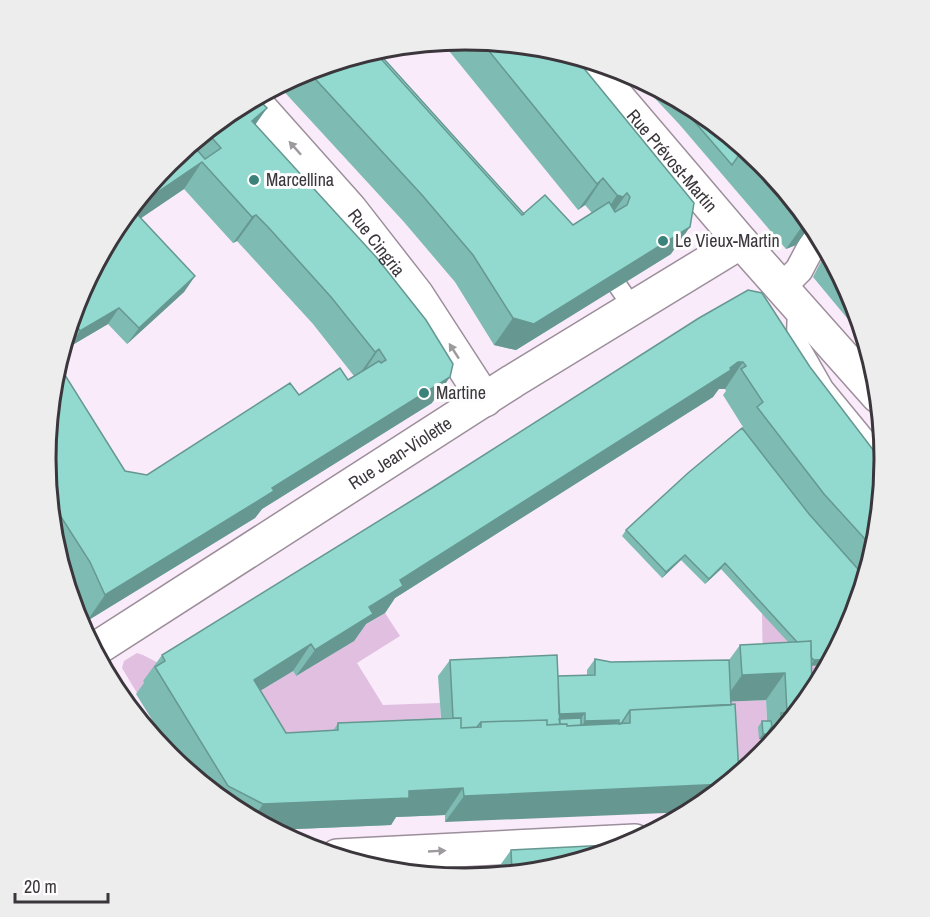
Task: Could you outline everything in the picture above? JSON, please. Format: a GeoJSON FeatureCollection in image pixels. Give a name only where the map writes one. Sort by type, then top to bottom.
{"type":"FeatureCollection","features":[{"type":"Feature","properties":{"kind":"street","name":"Rue Prévost-Martin"},"geometry":{"type":"LineString","coordinates":[[595,71],[741,242],[867,383]]}},
{"type":"Feature","properties":{"kind":"street","name":"Rue Cingria"},"geometry":{"type":"LineString","coordinates":[[258,105],[350,209],[417,295],[485,400]]}},
{"type":"Feature","properties":{"kind":"street","name":"Rue Jean-Violette"},"geometry":{"type":"LineString","coordinates":[[101,645],[485,400],[625,297],[741,242]]}},
{"type":"Feature","properties":{"kind":"street"},"geometry":{"type":"LineString","coordinates":[[789,296],[813,244]]}},
{"type":"Feature","properties":{"kind":"street"},"geometry":{"type":"LineString","coordinates":[[362,855],[605,843]]}},
{"type":"Feature","properties":{"kind":"lane"},"geometry":{"type":"LineString","coordinates":[[789,296],[796,339],[824,388],[874,449]]}},
{"type":"Feature","properties":{"kind":"shaded area"},"geometry":{"type":"Polygon","coordinates":[[[385,613],[400,636],[357,663],[383,705],[440,703],[442,744],[319,750],[235,706],[293,671],[296,676],[354,641],[350,634],[385,613]]]}},
{"type":"Feature","properties":{"kind":"shaded area"},"geometry":{"type":"Polygon","coordinates":[[[762,613],[810,666],[817,666],[789,707],[763,670],[762,613]]]}},
{"type":"Feature","properties":{"kind":"shaded area"},"geometry":{"type":"Polygon","coordinates":[[[137,653],[166,667],[143,681],[147,688],[137,693],[122,668],[124,661],[137,653]]]}},
{"type":"Feature","properties":{"kind":"shaded area"},"geometry":{"type":"Polygon","coordinates":[[[766,700],[767,726],[759,739],[763,739],[734,767],[723,702],[766,700]]]}},
{"type":"Feature","properties":{"kind":"building"},"geometry":{"type":"Polygon","coordinates":[[[488,50],[545,57],[583,67],[694,203],[690,227],[534,324],[513,318],[473,255],[422,195],[315,78],[380,58],[522,215],[545,195],[573,225],[609,202],[615,212],[627,205],[630,197],[627,193],[623,197],[617,195],[603,178],[597,184],[488,50]]]}},
{"type":"Feature","properties":{"kind":"building"},"geometry":{"type":"Polygon","coordinates":[[[380,58],[383,58],[524,214],[522,215],[380,58]]]}},
{"type":"Feature","properties":{"kind":"building"},"geometry":{"type":"Polygon","coordinates":[[[262,103],[267,108],[252,121],[377,258],[426,320],[453,364],[450,377],[272,488],[274,491],[105,595],[90,562],[59,512],[57,432],[65,375],[125,471],[147,475],[290,383],[299,395],[340,368],[348,380],[379,361],[381,363],[386,360],[379,349],[375,352],[331,297],[268,227],[256,215],[252,217],[202,162],[151,196],[197,150],[205,159],[221,148],[212,137],[262,103]]]}},
{"type":"Feature","properties":{"kind":"building"},"geometry":{"type":"Polygon","coordinates":[[[691,117],[739,155],[732,165],[691,117]]]}},
{"type":"Feature","properties":{"kind":"building"},"geometry":{"type":"Polygon","coordinates":[[[137,215],[195,276],[139,328],[119,308],[80,331],[78,327],[98,278],[125,231],[137,215]]]}},
{"type":"Feature","properties":{"kind":"building"},"geometry":{"type":"Polygon","coordinates":[[[748,290],[762,293],[810,367],[874,451],[871,512],[866,540],[824,494],[757,407],[763,402],[741,369],[746,366],[743,362],[738,362],[730,368],[731,370],[400,580],[403,586],[369,607],[373,614],[315,650],[311,644],[254,680],[286,733],[338,730],[338,723],[461,718],[461,728],[481,727],[481,722],[547,720],[547,725],[567,724],[567,726],[630,723],[630,710],[735,704],[738,763],[712,785],[464,796],[463,788],[409,791],[409,798],[263,804],[228,786],[155,667],[165,661],[162,655],[432,488],[699,318],[748,290]]]}},
{"type":"Feature","properties":{"kind":"building"},"geometry":{"type":"Polygon","coordinates":[[[742,428],[809,514],[858,569],[843,615],[821,660],[814,660],[811,657],[811,641],[797,642],[725,563],[709,579],[685,555],[666,572],[626,530],[688,473],[742,428]]]}},
{"type":"Feature","properties":{"kind":"building"},"geometry":{"type":"Polygon","coordinates":[[[811,641],[812,675],[787,710],[785,673],[742,675],[740,645],[811,641]]]}},
{"type":"Feature","properties":{"kind":"building"},"geometry":{"type":"Polygon","coordinates":[[[557,655],[560,724],[547,725],[547,720],[481,722],[477,727],[461,728],[461,718],[453,718],[450,660],[557,655]]]}},
{"type":"Feature","properties":{"kind":"building"},"geometry":{"type":"Polygon","coordinates":[[[595,659],[611,662],[729,660],[731,705],[630,710],[621,724],[619,720],[585,721],[585,713],[559,714],[558,676],[595,675],[595,659]]]}},
{"type":"Feature","properties":{"kind":"building"},"geometry":{"type":"Polygon","coordinates":[[[581,718],[581,725],[567,726],[567,724],[560,724],[559,719],[581,718]]]}},
{"type":"Feature","properties":{"kind":"building"},"geometry":{"type":"Polygon","coordinates":[[[762,721],[771,721],[772,726],[767,734],[763,734],[762,721]]]}},
{"type":"Feature","properties":{"kind":"building"},"geometry":{"type":"Polygon","coordinates":[[[597,846],[545,860],[512,865],[511,850],[597,846]]]}},
{"type":"Feature","properties":{"kind":"place","name":"Marcellina"},"geometry":{"type":"Point","coordinates":[254,180]}},
{"type":"Feature","properties":{"kind":"place","name":"Le Vieux-Martin"},"geometry":{"type":"Point","coordinates":[663,241]}},
{"type":"Feature","properties":{"kind":"place","name":"Martine"},"geometry":{"type":"Point","coordinates":[424,393]}}]}
